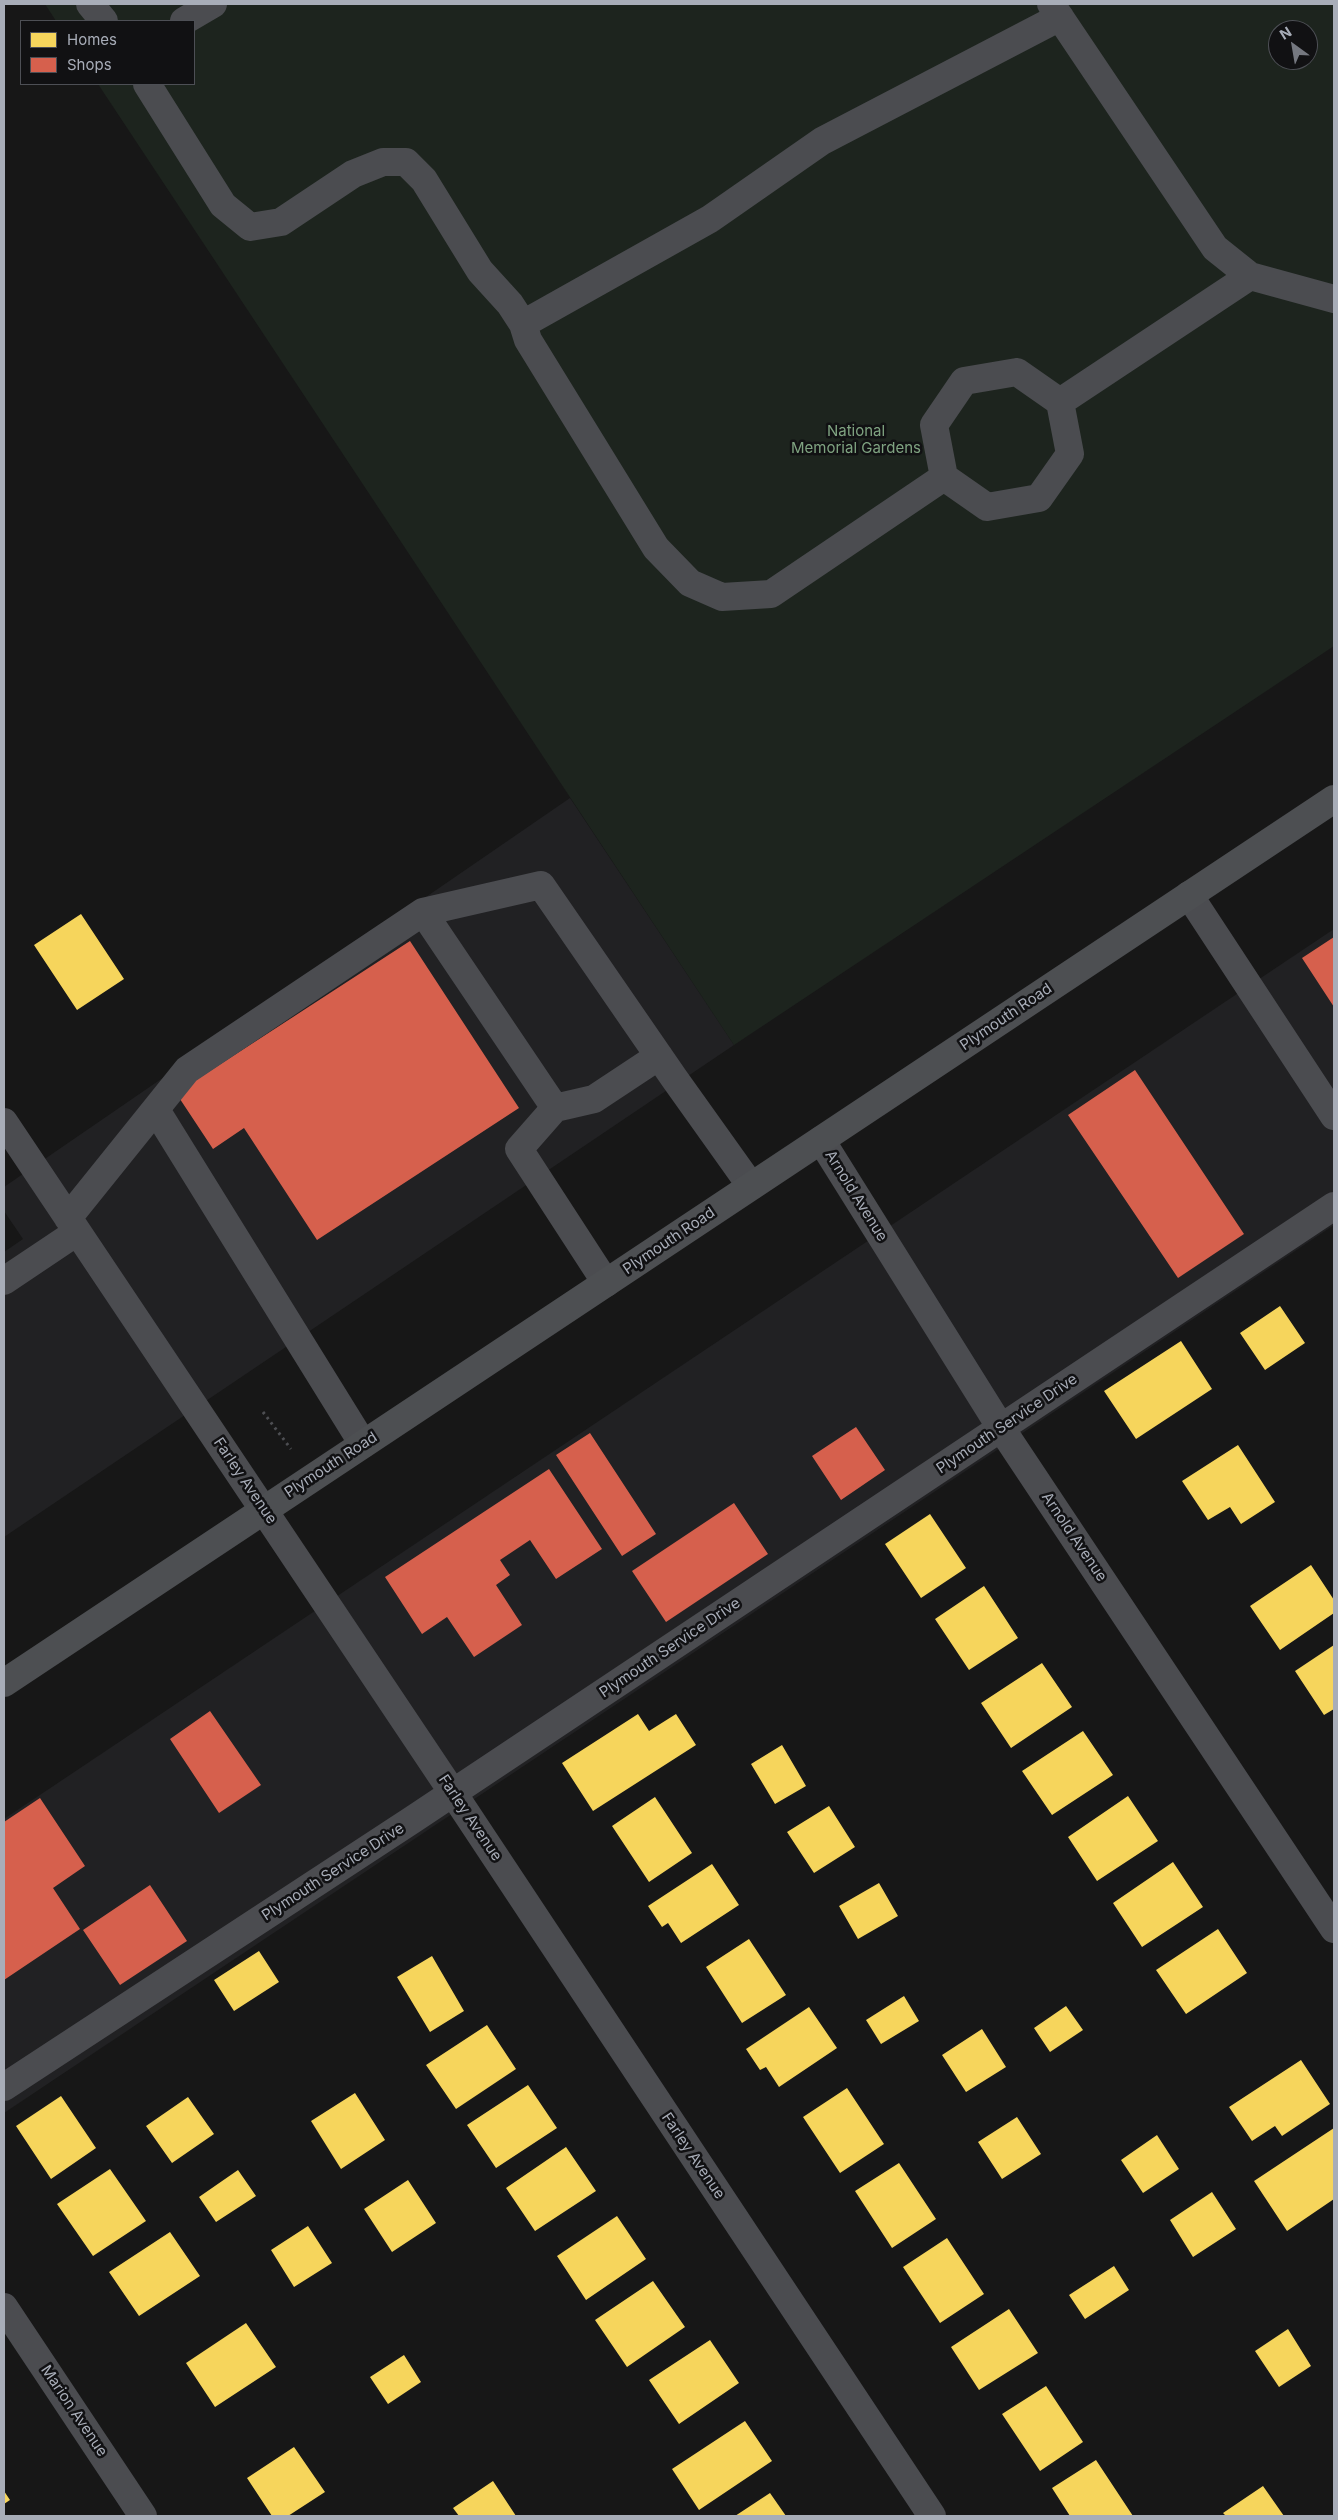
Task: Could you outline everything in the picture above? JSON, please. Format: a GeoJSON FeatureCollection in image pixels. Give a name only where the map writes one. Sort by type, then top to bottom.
{"type":"FeatureCollection","features":[{"type":"Feature","properties":{"kind":"main road","name":"Plymouth Road"},"geometry":{"type":"LineString","coordinates":[[4,1683],[1334,799]]}},
{"type":"Feature","properties":{"kind":"street"},"geometry":{"type":"LineString","coordinates":[[90,4],[103,20]]}},
{"type":"Feature","properties":{"kind":"street"},"geometry":{"type":"LineString","coordinates":[[186,20],[213,4]]}},
{"type":"Feature","properties":{"kind":"street"},"geometry":{"type":"LineString","coordinates":[[523,324],[710,219],[822,141],[1056,10],[1215,248],[1250,276],[1334,299]]}},
{"type":"Feature","properties":{"kind":"street"},"geometry":{"type":"LineString","coordinates":[[147,85],[223,205],[250,227],[281,222],[353,174],[383,162],[406,162],[424,180],[480,271],[510,304],[523,324],[528,340],[656,548],[690,583],[722,597],[771,594],[944,477]]}},
{"type":"Feature","properties":{"kind":"street"},"geometry":{"type":"LineString","coordinates":[[1060,402],[1250,276]]}},
{"type":"Feature","properties":{"kind":"street"},"geometry":{"type":"LineString","coordinates":[[1016,372],[1060,402],[1070,454],[1040,498],[987,507],[944,477],[934,425],[964,381],[1016,372]]}},
{"type":"Feature","properties":{"kind":"street"},"geometry":{"type":"LineString","coordinates":[[4,1281],[72,1225],[187,1070],[423,912],[541,885],[751,1186]]}},
{"type":"Feature","properties":{"kind":"street"},"geometry":{"type":"LineString","coordinates":[[1189,895],[1334,1116]]}},
{"type":"Feature","properties":{"kind":"street"},"geometry":{"type":"LineString","coordinates":[[423,912],[555,1108]]}},
{"type":"Feature","properties":{"kind":"street"},"geometry":{"type":"LineString","coordinates":[[606,1283],[519,1149],[555,1108],[594,1099],[659,1056]]}},
{"type":"Feature","properties":{"kind":"street"},"geometry":{"type":"LineString","coordinates":[[156,1110],[363,1444]]}},
{"type":"Feature","properties":{"kind":"street","name":"Farley Avenue"},"geometry":{"type":"LineString","coordinates":[[4,1122],[453,1792],[932,2516]]}},
{"type":"Feature","properties":{"kind":"street","name":"Arnold Avenue"},"geometry":{"type":"LineString","coordinates":[[821,1140],[1001,1428],[1334,1930]]}},
{"type":"Feature","properties":{"kind":"street","name":"Plymouth Service Drive"},"geometry":{"type":"LineString","coordinates":[[4,2087],[453,1792],[1334,1206]]}},
{"type":"Feature","properties":{"kind":"street","name":"Marion Avenue"},"geometry":{"type":"LineString","coordinates":[[4,2307],[143,2516]]}},
{"type":"Feature","properties":{"kind":"path"},"geometry":{"type":"LineString","coordinates":[[263,1412],[312,1478]]}},
{"type":"Feature","properties":{"kind":"shaded area"},"geometry":{"type":"Polygon","coordinates":[[[570,798],[734,1045],[4,1537],[4,1252],[23,1239],[4,1211],[4,1187],[570,798]]]}},
{"type":"Feature","properties":{"kind":"shaded area"},"geometry":{"type":"Polygon","coordinates":[[[1334,929],[1334,1225],[4,2113],[4,1819],[1334,929]]]}},
{"type":"Feature","properties":{"kind":"green space","name":"National Memorial Gardens"},"geometry":{"type":"Polygon","coordinates":[[[45,4],[1334,4],[1334,646],[734,1045],[99,85],[195,85],[195,20],[55,20],[45,4]]]}},
{"type":"Feature","properties":{"kind":"building: Homes"},"geometry":{"type":"Polygon","coordinates":[[[81,914],[124,979],[77,1010],[34,945],[81,914]]]}},
{"type":"Feature","properties":{"kind":"building: Homes"},"geometry":{"type":"Polygon","coordinates":[[[1280,1306],[1305,1343],[1265,1370],[1240,1333],[1280,1306]]]}},
{"type":"Feature","properties":{"kind":"building: Homes"},"geometry":{"type":"Polygon","coordinates":[[[1181,1341],[1212,1389],[1136,1439],[1104,1391],[1181,1341]]]}},
{"type":"Feature","properties":{"kind":"building: Homes"},"geometry":{"type":"Polygon","coordinates":[[[1238,1445],[1275,1502],[1241,1524],[1230,1507],[1208,1520],[1182,1481],[1238,1445]]]}},
{"type":"Feature","properties":{"kind":"building: Homes"},"geometry":{"type":"Polygon","coordinates":[[[930,1514],[966,1568],[921,1598],[885,1544],[930,1514]]]}},
{"type":"Feature","properties":{"kind":"building: Homes"},"geometry":{"type":"Polygon","coordinates":[[[1311,1565],[1334,1600],[1334,1613],[1280,1650],[1250,1606],[1311,1565]]]}},
{"type":"Feature","properties":{"kind":"building: Homes"},"geometry":{"type":"Polygon","coordinates":[[[984,1586],[1018,1638],[969,1670],[935,1619],[984,1586]]]}},
{"type":"Feature","properties":{"kind":"building: Homes"},"geometry":{"type":"Polygon","coordinates":[[[1334,1645],[1334,1709],[1324,1715],[1295,1671],[1334,1645]]]}},
{"type":"Feature","properties":{"kind":"building: Homes"},"geometry":{"type":"Polygon","coordinates":[[[1042,1663],[1072,1707],[1011,1748],[981,1703],[1042,1663]]]}},
{"type":"Feature","properties":{"kind":"building: Homes"},"geometry":{"type":"Polygon","coordinates":[[[638,1714],[649,1731],[676,1714],[696,1745],[593,1811],[562,1763],[638,1714]]]}},
{"type":"Feature","properties":{"kind":"building: Homes"},"geometry":{"type":"Polygon","coordinates":[[[1083,1731],[1113,1775],[1052,1815],[1022,1771],[1083,1731]]]}},
{"type":"Feature","properties":{"kind":"building: Homes"},"geometry":{"type":"Polygon","coordinates":[[[782,1745],[806,1786],[775,1804],[751,1764],[782,1745]]]}},
{"type":"Feature","properties":{"kind":"building: Homes"},"geometry":{"type":"Polygon","coordinates":[[[1128,1796],[1158,1841],[1097,1881],[1068,1837],[1128,1796]]]}},
{"type":"Feature","properties":{"kind":"building: Homes"},"geometry":{"type":"Polygon","coordinates":[[[655,1797],[692,1853],[649,1882],[612,1826],[655,1797]]]}},
{"type":"Feature","properties":{"kind":"building: Homes"},"geometry":{"type":"Polygon","coordinates":[[[829,1806],[855,1847],[814,1873],[787,1832],[829,1806]]]}},
{"type":"Feature","properties":{"kind":"building: Homes"},"geometry":{"type":"Polygon","coordinates":[[[1173,1862],[1203,1907],[1142,1947],[1113,1903],[1173,1862]]]}},
{"type":"Feature","properties":{"kind":"building: Homes"},"geometry":{"type":"Polygon","coordinates":[[[712,1864],[739,1905],[681,1943],[668,1923],[662,1927],[648,1906],[712,1864]]]}},
{"type":"Feature","properties":{"kind":"building: Homes"},"geometry":{"type":"Polygon","coordinates":[[[879,1883],[898,1916],[858,1939],[839,1906],[879,1883]]]}},
{"type":"Feature","properties":{"kind":"building: Homes"},"geometry":{"type":"Polygon","coordinates":[[[1218,1929],[1247,1973],[1186,2014],[1156,1970],[1218,1929]]]}},
{"type":"Feature","properties":{"kind":"building: Homes"},"geometry":{"type":"Polygon","coordinates":[[[749,1939],[786,1995],[742,2023],[706,1967],[749,1939]]]}},
{"type":"Feature","properties":{"kind":"building: Homes"},"geometry":{"type":"Polygon","coordinates":[[[259,1951],[279,1982],[234,2011],[214,1980],[259,1951]]]}},
{"type":"Feature","properties":{"kind":"building: Homes"},"geometry":{"type":"Polygon","coordinates":[[[432,1956],[464,2011],[430,2032],[397,1977],[432,1956]]]}},
{"type":"Feature","properties":{"kind":"building: Homes"},"geometry":{"type":"Polygon","coordinates":[[[904,1996],[919,2021],[881,2044],[866,2020],[904,1996]]]}},
{"type":"Feature","properties":{"kind":"building: Homes"},"geometry":{"type":"Polygon","coordinates":[[[1066,2006],[1083,2030],[1050,2052],[1034,2028],[1066,2006]]]}},
{"type":"Feature","properties":{"kind":"building: Homes"},"geometry":{"type":"Polygon","coordinates":[[[809,2007],[837,2048],[779,2087],[766,2067],[760,2070],[746,2049],[809,2007]]]}},
{"type":"Feature","properties":{"kind":"building: Homes"},"geometry":{"type":"Polygon","coordinates":[[[487,2025],[516,2069],[456,2109],[426,2065],[487,2025]]]}},
{"type":"Feature","properties":{"kind":"building: Homes"},"geometry":{"type":"Polygon","coordinates":[[[982,2029],[1006,2067],[966,2092],[942,2055],[982,2029]]]}},
{"type":"Feature","properties":{"kind":"building: Homes"},"geometry":{"type":"Polygon","coordinates":[[[1301,2060],[1330,2104],[1282,2136],[1275,2126],[1252,2141],[1229,2107],[1301,2060]]]}},
{"type":"Feature","properties":{"kind":"building: Homes"},"geometry":{"type":"Polygon","coordinates":[[[528,2085],[557,2128],[496,2168],[467,2125],[528,2085]]]}},
{"type":"Feature","properties":{"kind":"building: Homes"},"geometry":{"type":"Polygon","coordinates":[[[847,2088],[884,2144],[840,2173],[803,2117],[847,2088]]]}},
{"type":"Feature","properties":{"kind":"building: Homes"},"geometry":{"type":"Polygon","coordinates":[[[355,2093],[385,2140],[341,2169],[311,2121],[355,2093]]]}},
{"type":"Feature","properties":{"kind":"building: Homes"},"geometry":{"type":"Polygon","coordinates":[[[61,2096],[96,2148],[51,2179],[16,2126],[61,2096]]]}},
{"type":"Feature","properties":{"kind":"building: Homes"},"geometry":{"type":"Polygon","coordinates":[[[188,2097],[214,2134],[172,2163],[146,2126],[188,2097]]]}},
{"type":"Feature","properties":{"kind":"building: Homes"},"geometry":{"type":"Polygon","coordinates":[[[1017,2117],[1041,2154],[1002,2179],[978,2142],[1017,2117]]]}},
{"type":"Feature","properties":{"kind":"building: Homes"},"geometry":{"type":"Polygon","coordinates":[[[1334,2128],[1334,2199],[1287,2231],[1254,2181],[1334,2128]]]}},
{"type":"Feature","properties":{"kind":"building: Homes"},"geometry":{"type":"Polygon","coordinates":[[[1157,2135],[1179,2169],[1143,2193],[1121,2160],[1157,2135]]]}},
{"type":"Feature","properties":{"kind":"building: Homes"},"geometry":{"type":"Polygon","coordinates":[[[566,2147],[596,2191],[535,2231],[506,2188],[566,2147]]]}},
{"type":"Feature","properties":{"kind":"building: Homes"},"geometry":{"type":"Polygon","coordinates":[[[899,2163],[936,2219],[892,2248],[855,2191],[899,2163]]]}},
{"type":"Feature","properties":{"kind":"building: Homes"},"geometry":{"type":"Polygon","coordinates":[[[110,2169],[146,2221],[93,2256],[57,2204],[110,2169]]]}},
{"type":"Feature","properties":{"kind":"building: Homes"},"geometry":{"type":"Polygon","coordinates":[[[238,2170],[256,2196],[216,2222],[199,2197],[238,2170]]]}},
{"type":"Feature","properties":{"kind":"building: Homes"},"geometry":{"type":"Polygon","coordinates":[[[408,2180],[436,2223],[392,2252],[364,2209],[408,2180]]]}},
{"type":"Feature","properties":{"kind":"building: Homes"},"geometry":{"type":"Polygon","coordinates":[[[1212,2192],[1236,2229],[1193,2257],[1170,2220],[1212,2192]]]}},
{"type":"Feature","properties":{"kind":"building: Homes"},"geometry":{"type":"Polygon","coordinates":[[[617,2216],[646,2259],[586,2300],[557,2256],[617,2216]]]}},
{"type":"Feature","properties":{"kind":"building: Homes"},"geometry":{"type":"Polygon","coordinates":[[[308,2226],[332,2263],[294,2287],[271,2250],[308,2226]]]}},
{"type":"Feature","properties":{"kind":"building: Homes"},"geometry":{"type":"Polygon","coordinates":[[[170,2232],[200,2276],[139,2316],[109,2272],[170,2232]]]}},
{"type":"Feature","properties":{"kind":"building: Homes"},"geometry":{"type":"Polygon","coordinates":[[[947,2238],[984,2294],[940,2323],[903,2267],[947,2238]]]}},
{"type":"Feature","properties":{"kind":"building: Homes"},"geometry":{"type":"Polygon","coordinates":[[[1114,2266],[1129,2290],[1085,2319],[1069,2295],[1114,2266]]]}},
{"type":"Feature","properties":{"kind":"building: Homes"},"geometry":{"type":"Polygon","coordinates":[[[653,2281],[685,2327],[627,2367],[595,2320],[653,2281]]]}},
{"type":"Feature","properties":{"kind":"building: Homes"},"geometry":{"type":"Polygon","coordinates":[[[1009,2309],[1038,2353],[979,2390],[951,2347],[1009,2309]]]}},
{"type":"Feature","properties":{"kind":"building: Homes"},"geometry":{"type":"Polygon","coordinates":[[[246,2323],[276,2367],[215,2407],[186,2363],[246,2323]]]}},
{"type":"Feature","properties":{"kind":"building: Homes"},"geometry":{"type":"Polygon","coordinates":[[[1288,2329],[1311,2366],[1279,2387],[1255,2351],[1288,2329]]]}},
{"type":"Feature","properties":{"kind":"building: Homes"},"geometry":{"type":"Polygon","coordinates":[[[710,2340],[739,2383],[679,2424],[649,2380],[710,2340]]]}},
{"type":"Feature","properties":{"kind":"building: Homes"},"geometry":{"type":"Polygon","coordinates":[[[404,2355],[421,2382],[388,2404],[370,2377],[404,2355]]]}},
{"type":"Feature","properties":{"kind":"building: Homes"},"geometry":{"type":"Polygon","coordinates":[[[1046,2386],[1083,2442],[1040,2471],[1002,2414],[1046,2386]]]}},
{"type":"Feature","properties":{"kind":"building: Homes"},"geometry":{"type":"Polygon","coordinates":[[[745,2421],[772,2461],[699,2510],[672,2469],[745,2421]]]}},
{"type":"Feature","properties":{"kind":"building: Homes"},"geometry":{"type":"Polygon","coordinates":[[[294,2447],[325,2492],[288,2516],[272,2516],[247,2478],[294,2447]]]}},
{"type":"Feature","properties":{"kind":"building: Homes"},"geometry":{"type":"Polygon","coordinates":[[[1096,2460],[1133,2516],[1070,2516],[1052,2488],[1096,2460]]]}},
{"type":"Feature","properties":{"kind":"building: Homes"},"geometry":{"type":"Polygon","coordinates":[[[493,2481],[516,2516],[459,2516],[453,2508],[493,2481]]]}},
{"type":"Feature","properties":{"kind":"building: Homes"},"geometry":{"type":"Polygon","coordinates":[[[1263,2486],[1284,2516],[1226,2516],[1223,2513],[1263,2486]]]}},
{"type":"Feature","properties":{"kind":"building: Homes"},"geometry":{"type":"Polygon","coordinates":[[[4,2491],[10,2500],[4,2504],[4,2491]]]}},
{"type":"Feature","properties":{"kind":"building: Homes"},"geometry":{"type":"Polygon","coordinates":[[[770,2493],[786,2516],[735,2516],[770,2493]]]}},
{"type":"Feature","properties":{"kind":"building: Shops"},"geometry":{"type":"Polygon","coordinates":[[[1334,937],[1334,1007],[1302,958],[1334,937]]]}},
{"type":"Feature","properties":{"kind":"building: Shops"},"geometry":{"type":"Polygon","coordinates":[[[410,941],[519,1108],[317,1240],[244,1128],[213,1149],[176,1093],[410,941]]]}},
{"type":"Feature","properties":{"kind":"building: Shops"},"geometry":{"type":"Polygon","coordinates":[[[1135,1070],[1244,1234],[1178,1278],[1068,1115],[1135,1070]]]}},
{"type":"Feature","properties":{"kind":"building: Shops"},"geometry":{"type":"Polygon","coordinates":[[[856,1427],[885,1470],[841,1500],[812,1456],[856,1427]]]}},
{"type":"Feature","properties":{"kind":"building: Shops"},"geometry":{"type":"Polygon","coordinates":[[[590,1433],[656,1534],[622,1556],[556,1455],[590,1433]]]}},
{"type":"Feature","properties":{"kind":"building: Shops"},"geometry":{"type":"Polygon","coordinates":[[[549,1469],[602,1549],[556,1579],[530,1540],[500,1560],[510,1575],[496,1585],[522,1625],[474,1657],[447,1617],[422,1634],[385,1577],[549,1469]]]}},
{"type":"Feature","properties":{"kind":"building: Shops"},"geometry":{"type":"Polygon","coordinates":[[[734,1503],[768,1554],[666,1622],[632,1571],[734,1503]]]}},
{"type":"Feature","properties":{"kind":"building: Shops"},"geometry":{"type":"Polygon","coordinates":[[[210,1711],[261,1785],[219,1813],[170,1739],[210,1711]]]}},
{"type":"Feature","properties":{"kind":"building: Shops"},"geometry":{"type":"Polygon","coordinates":[[[40,1798],[85,1866],[53,1888],[80,1929],[4,1980],[4,1822],[40,1798]]]}},
{"type":"Feature","properties":{"kind":"building: Shops"},"geometry":{"type":"Polygon","coordinates":[[[150,1885],[187,1941],[120,1985],[83,1930],[150,1885]]]}}]}
